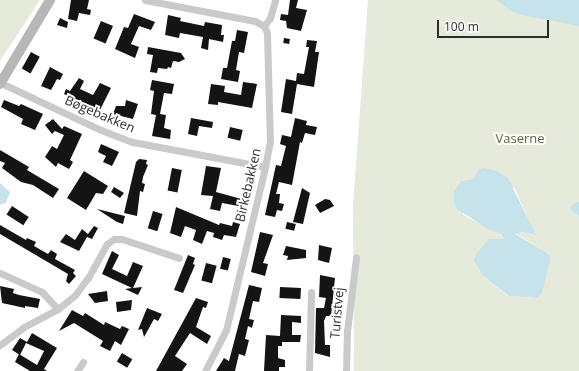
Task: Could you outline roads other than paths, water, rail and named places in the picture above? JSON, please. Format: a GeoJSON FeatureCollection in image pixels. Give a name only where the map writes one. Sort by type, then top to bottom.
{"type":"FeatureCollection","features":[{"type":"Feature","properties":{"kind":"street"},"geometry":{"type":"LineString","coordinates":[[0,84],[50,0]]}},
{"type":"Feature","properties":{"kind":"street"},"geometry":{"type":"LineString","coordinates":[[145,0],[255,20],[264,26],[270,18],[274,0]]}},
{"type":"Feature","properties":{"kind":"street","name":"Birkebakken"},"geometry":{"type":"LineString","coordinates":[[205,371],[226,330],[270,142],[267,33],[264,26]]}},
{"type":"Feature","properties":{"kind":"street","name":"Bøgebakken"},"geometry":{"type":"LineString","coordinates":[[0,84],[102,130],[133,142],[265,167]]}},
{"type":"Feature","properties":{"kind":"street"},"geometry":{"type":"LineString","coordinates":[[0,345],[24,328],[58,309],[84,283],[107,244],[114,239],[122,238],[179,258]]}},
{"type":"Feature","properties":{"kind":"street","name":"Turistvej"},"geometry":{"type":"LineString","coordinates":[[346,371],[348,324],[356,258]]}},
{"type":"Feature","properties":{"kind":"street"},"geometry":{"type":"LineString","coordinates":[[0,273],[42,292],[58,309]]}},
{"type":"Feature","properties":{"kind":"street"},"geometry":{"type":"LineString","coordinates":[[309,371],[311,292]]}},
{"type":"Feature","properties":{"kind":"street"},"geometry":{"type":"LineString","coordinates":[[77,371],[83,362]]}},
{"type":"Feature","properties":{"kind":"water"},"geometry":{"type":"Polygon","coordinates":[[[497,0],[579,0],[579,26],[522,15],[511,11],[497,0]]]}},
{"type":"Feature","properties":{"kind":"water"},"geometry":{"type":"Polygon","coordinates":[[[484,168],[497,171],[508,178],[536,235],[522,232],[515,234],[546,252],[551,257],[542,293],[537,298],[509,296],[483,276],[474,260],[476,254],[489,239],[504,239],[501,234],[488,229],[457,209],[454,202],[454,192],[461,181],[473,179],[478,170],[484,168]]]}},
{"type":"Feature","properties":{"kind":"water"},"geometry":{"type":"Polygon","coordinates":[[[0,183],[10,192],[6,203],[0,205],[0,183]]]}},
{"type":"Feature","properties":{"kind":"water"},"geometry":{"type":"Polygon","coordinates":[[[579,202],[579,217],[570,209],[573,204],[579,202]]]}},
{"type":"Feature","properties":{"kind":"park label","name":"Vaserne"},"geometry":{"type":"Point","coordinates":[520,138]}}]}
